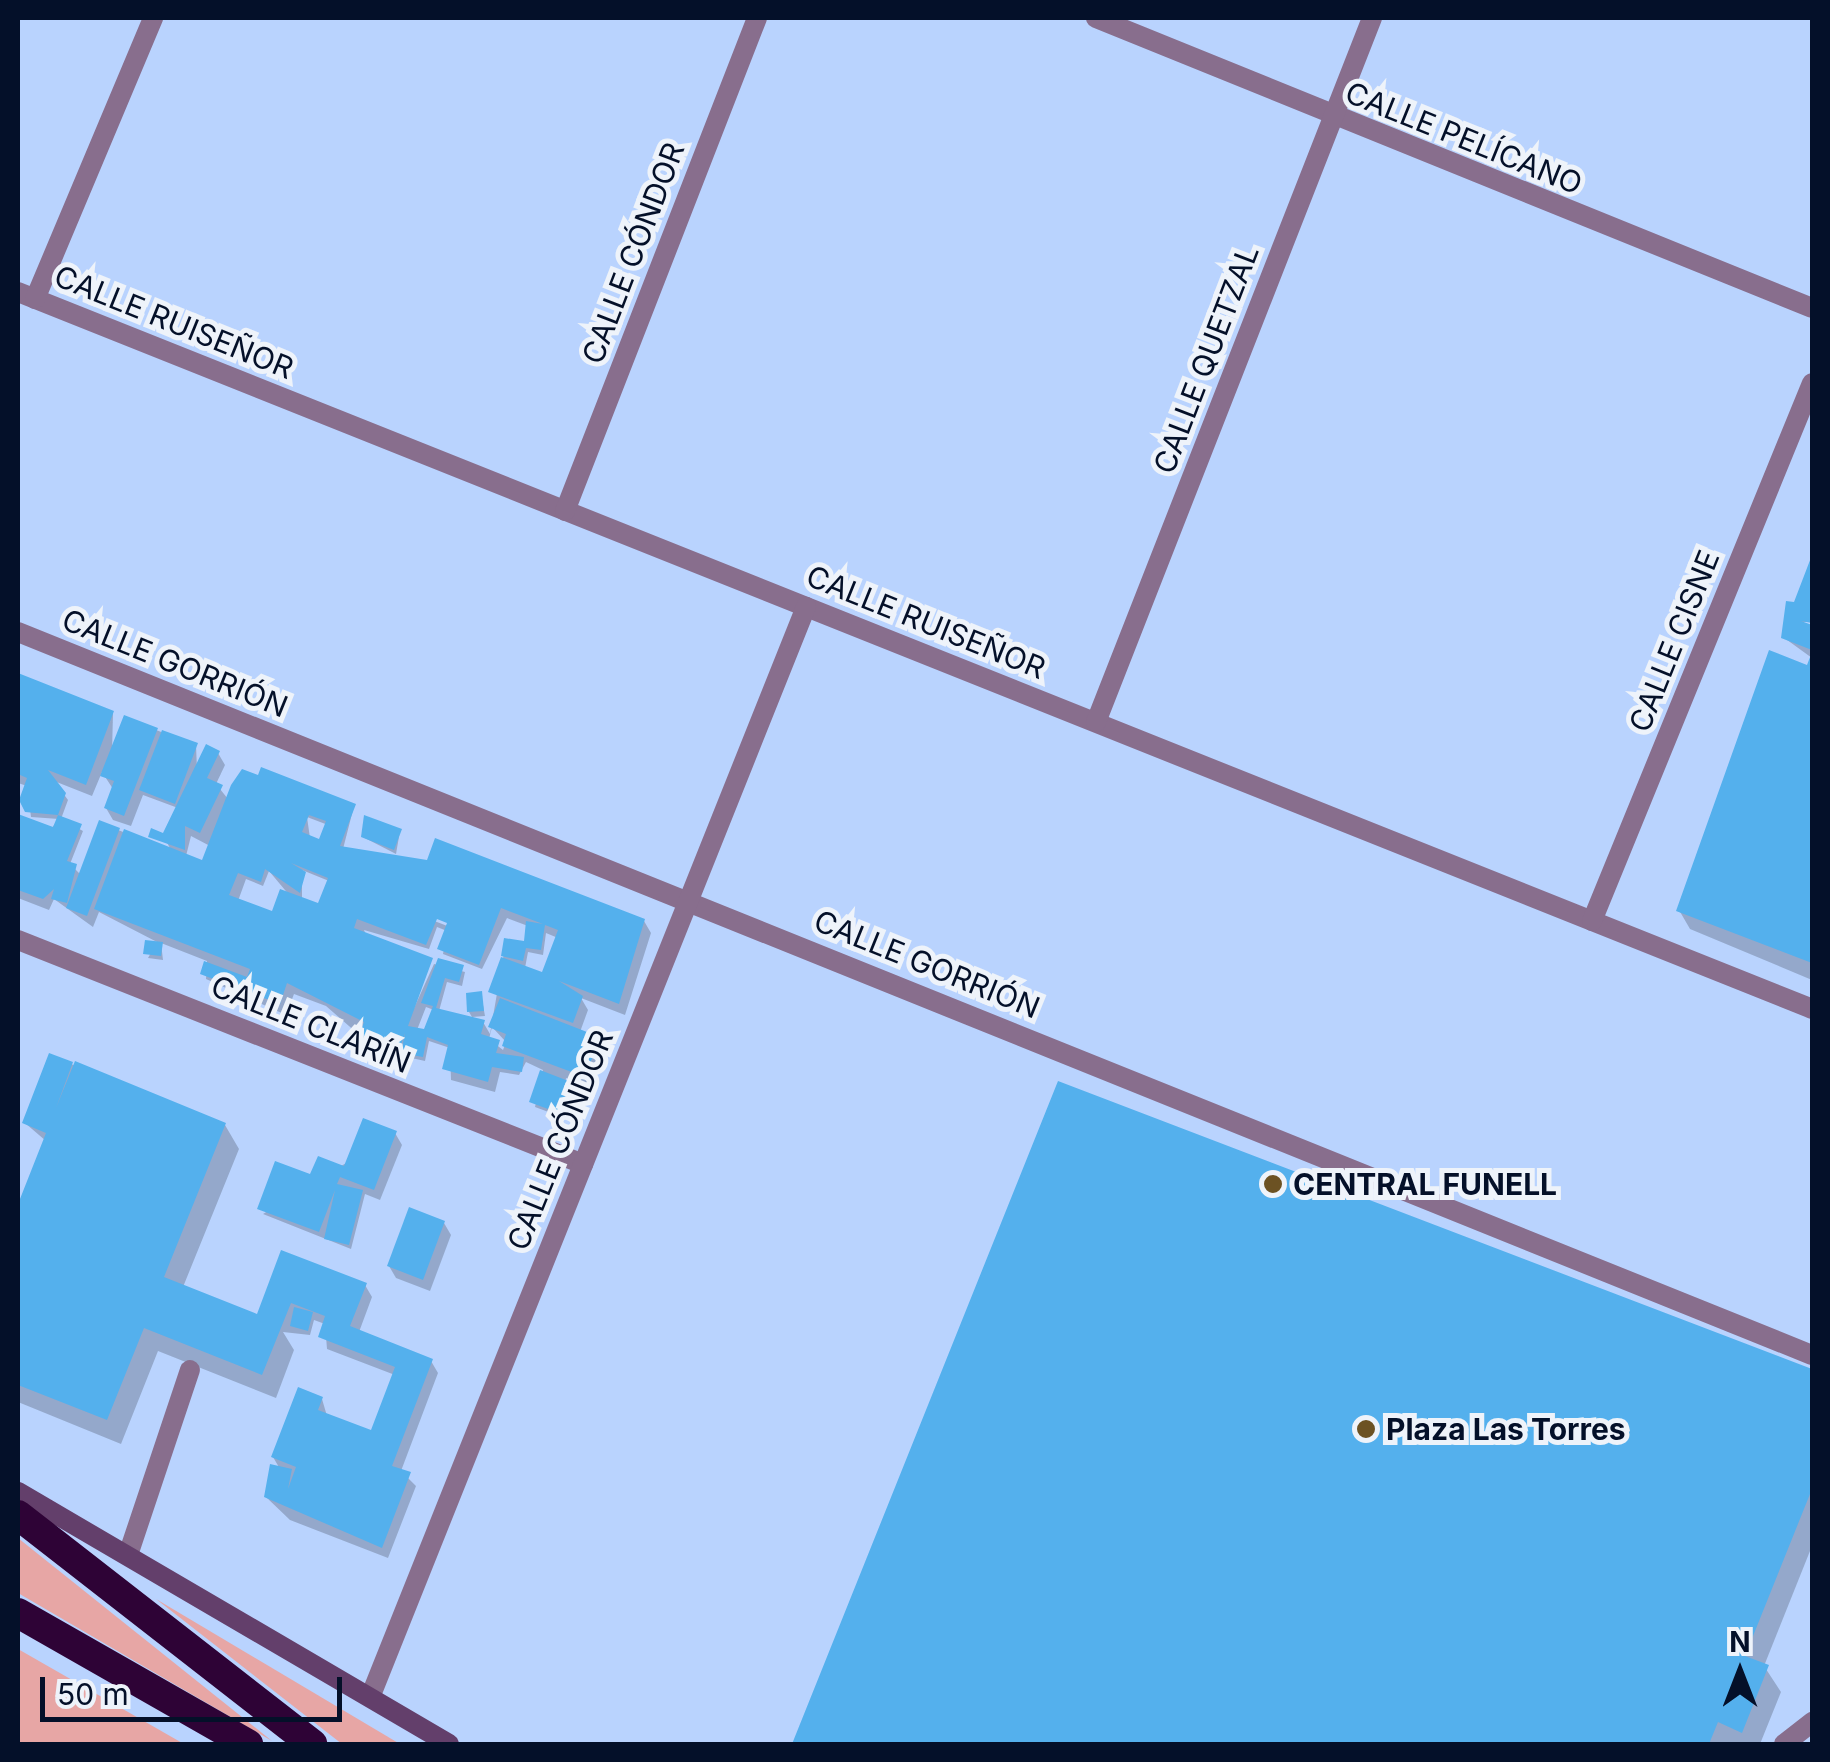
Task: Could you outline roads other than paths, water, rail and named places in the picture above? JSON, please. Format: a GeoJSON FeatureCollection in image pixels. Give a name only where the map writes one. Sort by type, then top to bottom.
{"type":"FeatureCollection","features":[{"type":"Feature","properties":{"kind":"highway"},"geometry":{"type":"LineString","coordinates":[[18,1515],[312,1744]]}},
{"type":"Feature","properties":{"kind":"highway"},"geometry":{"type":"LineString","coordinates":[[18,1613],[248,1744]]}},
{"type":"Feature","properties":{"kind":"main road"},"geometry":{"type":"LineString","coordinates":[[18,1492],[371,1695],[448,1744]]}},
{"type":"Feature","properties":{"kind":"street"},"geometry":{"type":"LineString","coordinates":[[26,295],[153,18]]}},
{"type":"Feature","properties":{"kind":"street","name":"CALLE CÓNDOR"},"geometry":{"type":"LineString","coordinates":[[565,510],[758,18]]}},
{"type":"Feature","properties":{"kind":"street","name":"CALLE PELÍCANO"},"geometry":{"type":"LineString","coordinates":[[1096,18],[1332,118],[1812,308]]}},
{"type":"Feature","properties":{"kind":"street","name":"CALLE QUETZAL"},"geometry":{"type":"LineString","coordinates":[[1096,722],[1372,18]]}},
{"type":"Feature","properties":{"kind":"street","name":"CALLE RUISEÑOR"},"geometry":{"type":"LineString","coordinates":[[26,295],[1812,1009]]}},
{"type":"Feature","properties":{"kind":"street","name":"CALLE CISNE"},"geometry":{"type":"LineString","coordinates":[[1592,921],[1812,383]]}},
{"type":"Feature","properties":{"kind":"street","name":"CALLE CÓNDOR"},"geometry":{"type":"LineString","coordinates":[[371,1695],[806,607]]}},
{"type":"Feature","properties":{"kind":"street","name":"CALLE GORRIÓN"},"geometry":{"type":"LineString","coordinates":[[18,632],[1812,1355]]}},
{"type":"Feature","properties":{"kind":"street","name":"CALLE CLARÍN"},"geometry":{"type":"LineString","coordinates":[[18,940],[583,1164]]}},
{"type":"Feature","properties":{"kind":"street"},"geometry":{"type":"LineString","coordinates":[[128,1555],[190,1370]]}},
{"type":"Feature","properties":{"kind":"street"},"geometry":{"type":"LineString","coordinates":[[1784,1744],[1812,1722]]}},
{"type":"Feature","properties":{"kind":"place","name":"CENTRAL FUNELL"},"geometry":{"type":"Point","coordinates":[1273,1184]}},
{"type":"Feature","properties":{"kind":"place","name":"Plaza Las Torres"},"geometry":{"type":"Point","coordinates":[1366,1429]}}]}
